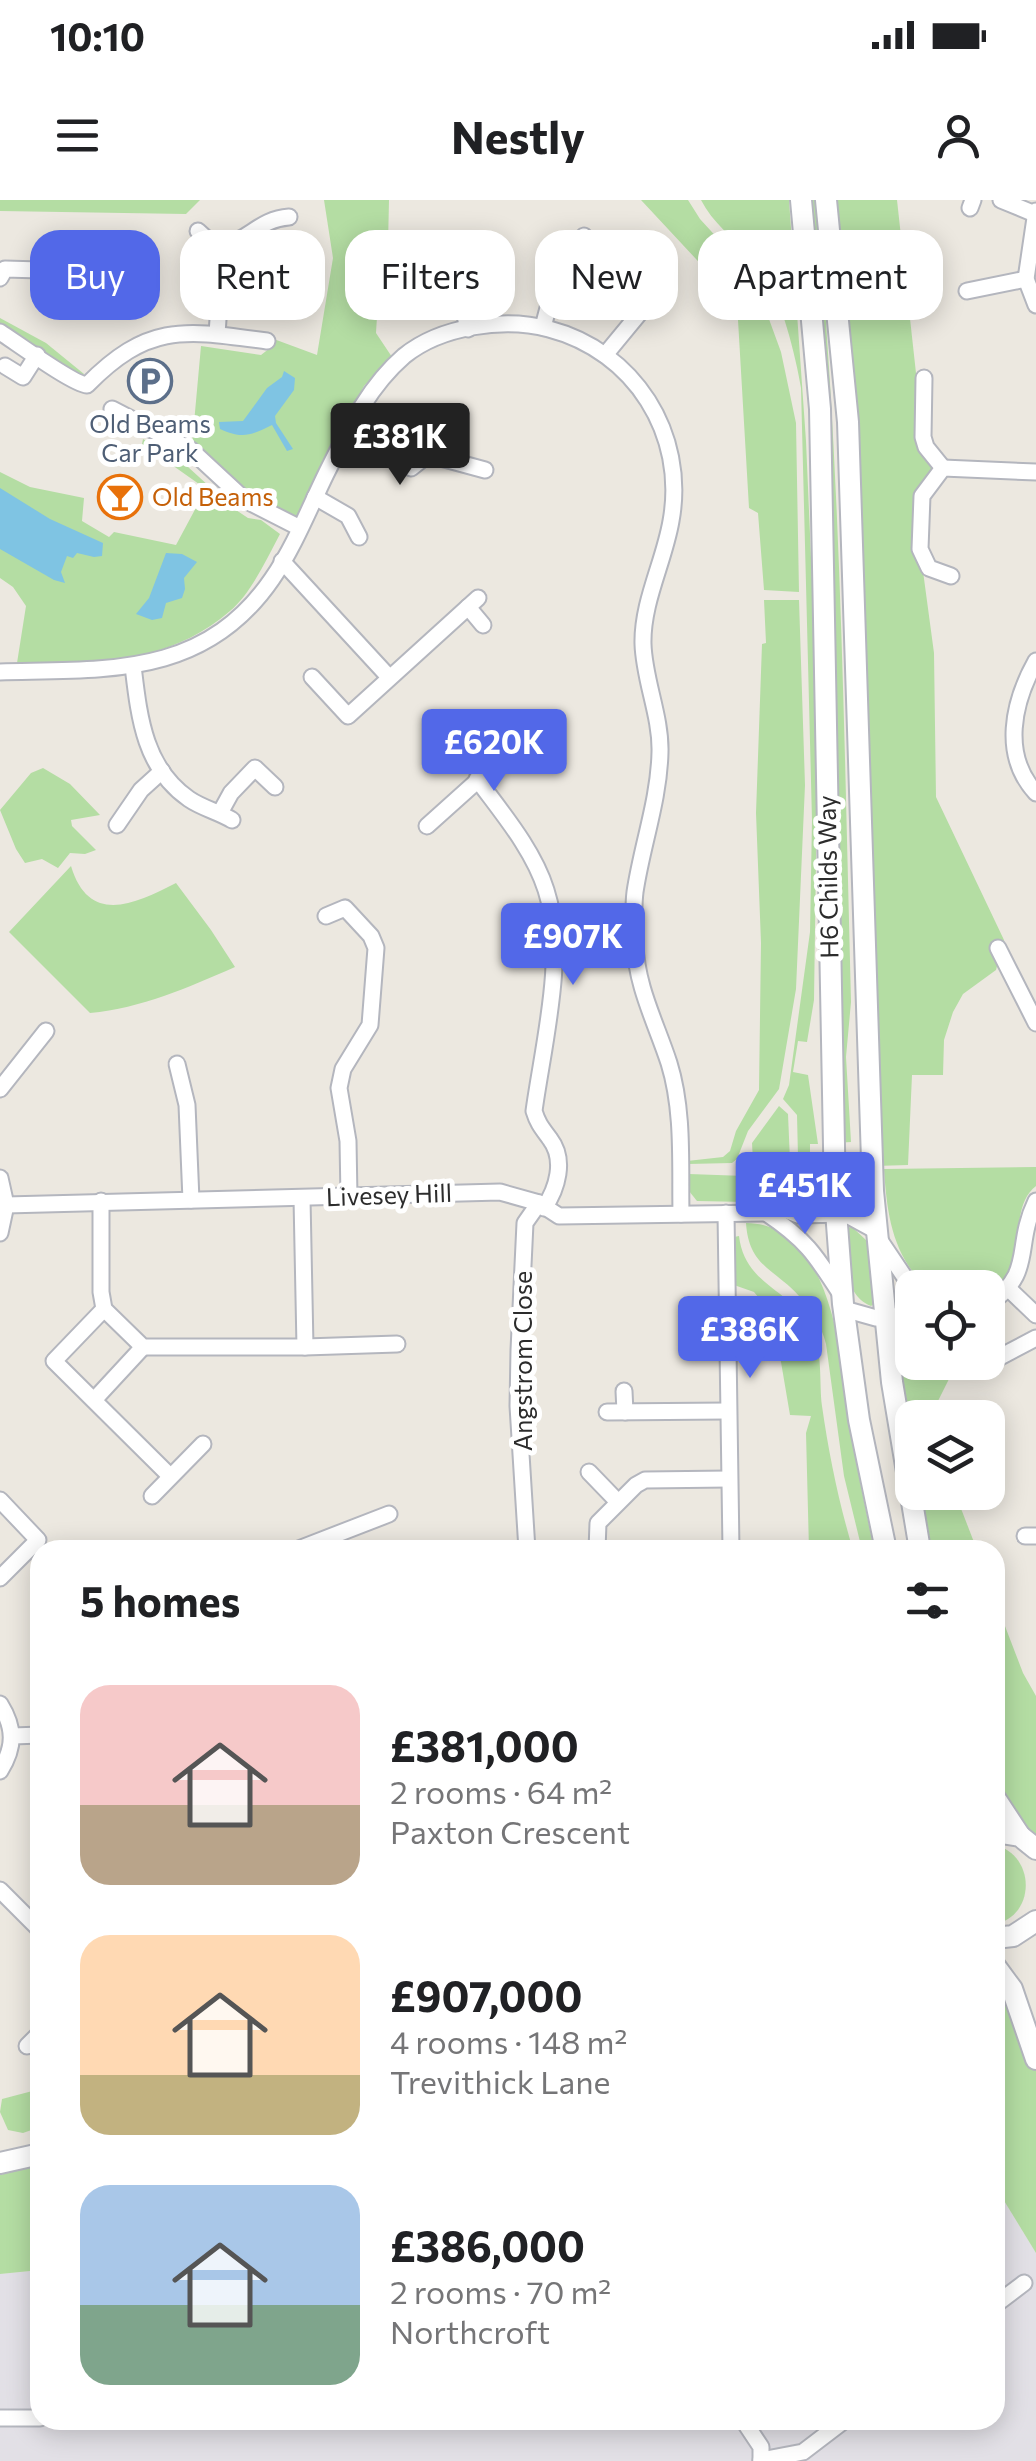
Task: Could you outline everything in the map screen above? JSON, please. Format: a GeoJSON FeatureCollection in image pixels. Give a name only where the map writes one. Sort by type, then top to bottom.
{"type":"FeatureCollection","features":[{"type":"Feature","properties":{"kind":"street","name":"H6 Childs Way"},"geometry":{"type":"LineString","coordinates":[[801,200],[820,409],[833,1172],[843,1303],[859,1420],[884,1540]]}},
{"type":"Feature","properties":{"kind":"street","name":"H6 Childs Way"},"geometry":{"type":"LineString","coordinates":[[826,200],[848,422],[872,1191],[889,1357],[918,1540]]}},
{"type":"Feature","properties":{"kind":"street"},"geometry":{"type":"LineString","coordinates":[[1000,200],[1036,213],[1026,279],[1036,305]]}},
{"type":"Feature","properties":{"kind":"street"},"geometry":{"type":"LineString","coordinates":[[254,230],[263,223],[289,217]]}},
{"type":"Feature","properties":{"kind":"street"},"geometry":{"type":"LineString","coordinates":[[2,271],[30,270]]}},
{"type":"Feature","properties":{"kind":"street"},"geometry":{"type":"LineString","coordinates":[[967,291],[1026,279]]}},
{"type":"Feature","properties":{"kind":"street"},"geometry":{"type":"LineString","coordinates":[[217,334],[218,320]]}},
{"type":"Feature","properties":{"kind":"street"},"geometry":{"type":"LineString","coordinates":[[467,320],[468,328]]}},
{"type":"Feature","properties":{"kind":"street"},"geometry":{"type":"LineString","coordinates":[[543,327],[545,320]]}},
{"type":"Feature","properties":{"kind":"street"},"geometry":{"type":"LineString","coordinates":[[606,355],[635,320]]}},
{"type":"Feature","properties":{"kind":"street"},"geometry":{"type":"LineString","coordinates":[[0,672],[133,666],[190,650],[221,632],[249,608],[282,561],[356,413],[407,354],[468,328],[502,323],[543,327],[577,337],[606,355],[642,388],[658,414],[674,481],[671,521],[642,642],[660,749],[652,824],[634,894],[642,990],[669,1064],[678,1107],[682,1214]]}},
{"type":"Feature","properties":{"kind":"street"},"geometry":{"type":"LineString","coordinates":[[0,332],[76,384],[87,385],[126,349],[169,334],[217,334],[267,341]]}},
{"type":"Feature","properties":{"kind":"street"},"geometry":{"type":"LineString","coordinates":[[24,377],[37,355]]}},
{"type":"Feature","properties":{"kind":"street"},"geometry":{"type":"LineString","coordinates":[[6,366],[40,388]]}},
{"type":"Feature","properties":{"kind":"street"},"geometry":{"type":"LineString","coordinates":[[924,378],[923,437],[943,468],[1036,472]]}},
{"type":"Feature","properties":{"kind":"street"},"geometry":{"type":"LineString","coordinates":[[112,409],[190,450],[244,500],[300,528]]}},
{"type":"Feature","properties":{"kind":"street"},"geometry":{"type":"LineString","coordinates":[[356,413],[405,474],[425,457],[437,456],[485,470]]}},
{"type":"Feature","properties":{"kind":"street"},"geometry":{"type":"LineString","coordinates":[[943,468],[922,496],[920,549],[929,568],[952,576]]}},
{"type":"Feature","properties":{"kind":"street"},"geometry":{"type":"LineString","coordinates":[[315,497],[348,516],[360,537]]}},
{"type":"Feature","properties":{"kind":"street"},"geometry":{"type":"LineString","coordinates":[[282,561],[388,676]]}},
{"type":"Feature","properties":{"kind":"street"},"geometry":{"type":"LineString","coordinates":[[312,678],[348,716],[473,602],[483,625]]}},
{"type":"Feature","properties":{"kind":"street"},"geometry":{"type":"LineString","coordinates":[[1036,661],[1022,686],[1014,719],[1016,756],[1026,782],[1036,793]]}},
{"type":"Feature","properties":{"kind":"street"},"geometry":{"type":"LineString","coordinates":[[133,666],[139,719],[148,750],[162,772],[190,799],[226,816],[231,793],[250,762],[275,787]]}},
{"type":"Feature","properties":{"kind":"street"},"geometry":{"type":"LineString","coordinates":[[427,826],[534,730]]}},
{"type":"Feature","properties":{"kind":"street"},"geometry":{"type":"LineString","coordinates":[[117,824],[141,790],[162,772]]}},
{"type":"Feature","properties":{"kind":"street","name":"Angstrom Close"},"geometry":{"type":"LineString","coordinates":[[477,779],[530,855],[547,891],[553,964],[534,1110],[538,1126],[553,1141],[557,1189],[525,1222],[518,1406],[525,1540]]}},
{"type":"Feature","properties":{"kind":"street"},"geometry":{"type":"LineString","coordinates":[[345,908],[349,890]]}},
{"type":"Feature","properties":{"kind":"street"},"geometry":{"type":"LineString","coordinates":[[326,916],[345,908]]}},
{"type":"Feature","properties":{"kind":"street"},"geometry":{"type":"LineString","coordinates":[[345,908],[371,936],[376,948],[370,1025],[342,1069],[339,1088],[348,1141],[349,1197]]}},
{"type":"Feature","properties":{"kind":"street"},"geometry":{"type":"LineString","coordinates":[[998,948],[1036,1023]]}},
{"type":"Feature","properties":{"kind":"street"},"geometry":{"type":"LineString","coordinates":[[0,1089],[46,1031]]}},
{"type":"Feature","properties":{"kind":"street"},"geometry":{"type":"LineString","coordinates":[[178,1064],[188,1105],[191,1200]]}},
{"type":"Feature","properties":{"kind":"street","name":"Livesey Hill"},"geometry":{"type":"LineString","coordinates":[[6,1205],[500,1192],[559,1216],[766,1213],[783,1210],[812,1195],[833,1172]]}},
{"type":"Feature","properties":{"kind":"street"},"geometry":{"type":"LineString","coordinates":[[0,1178],[6,1205],[0,1233]]}},
{"type":"Feature","properties":{"kind":"street"},"geometry":{"type":"LineString","coordinates":[[302,1198],[305,1347]]}},
{"type":"Feature","properties":{"kind":"street"},"geometry":{"type":"LineString","coordinates":[[102,1200],[104,1309],[143,1347],[397,1344]]}},
{"type":"Feature","properties":{"kind":"street"},"geometry":{"type":"LineString","coordinates":[[1005,1296],[1023,1275],[1028,1257],[1027,1221],[1036,1201]]}},
{"type":"Feature","properties":{"kind":"street","name":"Livesey Hill"},"geometry":{"type":"LineString","coordinates":[[783,1210],[798,1214],[836,1206],[878,1235]]}},
{"type":"Feature","properties":{"kind":"street"},"geometry":{"type":"LineString","coordinates":[[726,1213],[731,1540]]}},
{"type":"Feature","properties":{"kind":"street"},"geometry":{"type":"LineString","coordinates":[[766,1213],[798,1234],[813,1250],[843,1303],[884,1317],[895,1316]]}},
{"type":"Feature","properties":{"kind":"street"},"geometry":{"type":"LineString","coordinates":[[878,1235],[900,1270]]}},
{"type":"Feature","properties":{"kind":"street"},"geometry":{"type":"LineString","coordinates":[[1012,1292],[1036,1315]]}},
{"type":"Feature","properties":{"kind":"street"},"geometry":{"type":"LineString","coordinates":[[104,1309],[54,1361],[170,1476]]}},
{"type":"Feature","properties":{"kind":"street"},"geometry":{"type":"LineString","coordinates":[[1005,1354],[1036,1338]]}},
{"type":"Feature","properties":{"kind":"street"},"geometry":{"type":"LineString","coordinates":[[94,1400],[143,1347]]}},
{"type":"Feature","properties":{"kind":"street"},"geometry":{"type":"LineString","coordinates":[[889,1357],[895,1349]]}},
{"type":"Feature","properties":{"kind":"street"},"geometry":{"type":"LineString","coordinates":[[624,1391],[625,1412]]}},
{"type":"Feature","properties":{"kind":"street"},"geometry":{"type":"LineString","coordinates":[[607,1412],[728,1410]]}},
{"type":"Feature","properties":{"kind":"street"},"geometry":{"type":"LineString","coordinates":[[152,1496],[203,1444]]}},
{"type":"Feature","properties":{"kind":"street"},"geometry":{"type":"LineString","coordinates":[[589,1472],[618,1502]]}},
{"type":"Feature","properties":{"kind":"street"},"geometry":{"type":"LineString","coordinates":[[597,1540],[598,1523],[645,1480],[729,1479]]}},
{"type":"Feature","properties":{"kind":"street"},"geometry":{"type":"LineString","coordinates":[[0,1500],[39,1540]]}},
{"type":"Feature","properties":{"kind":"street"},"geometry":{"type":"LineString","coordinates":[[326,1540],[388,1514]]}},
{"type":"Feature","properties":{"kind":"street"},"geometry":{"type":"LineString","coordinates":[[0,1578],[30,1556]]}},
{"type":"Feature","properties":{"kind":"street"},"geometry":{"type":"LineString","coordinates":[[0,1704],[10,1720],[12,1736],[10,1754],[0,1771]]}},
{"type":"Feature","properties":{"kind":"street"},"geometry":{"type":"LineString","coordinates":[[12,1736],[30,1736]]}},
{"type":"Feature","properties":{"kind":"street"},"geometry":{"type":"LineString","coordinates":[[1005,1811],[1028,1842]]}},
{"type":"Feature","properties":{"kind":"street"},"geometry":{"type":"LineString","coordinates":[[0,1890],[30,1915]]}},
{"type":"Feature","properties":{"kind":"street"},"geometry":{"type":"LineString","coordinates":[[1005,1937],[1036,1922]]}},
{"type":"Feature","properties":{"kind":"street"},"geometry":{"type":"LineString","coordinates":[[1005,1980],[1012,1989],[1035,2057]]}},
{"type":"Feature","properties":{"kind":"street"},"geometry":{"type":"LineString","coordinates":[[26,2046],[30,2042]]}},
{"type":"Feature","properties":{"kind":"street"},"geometry":{"type":"LineString","coordinates":[[0,2163],[30,2156]]}},
{"type":"Feature","properties":{"kind":"street"},"geometry":{"type":"LineString","coordinates":[[1005,2297],[1024,2283]]}},
{"type":"Feature","properties":{"kind":"street"},"geometry":{"type":"LineString","coordinates":[[0,2418],[30,2418]]}},
{"type":"Feature","properties":{"kind":"street"},"geometry":{"type":"LineString","coordinates":[[750,2430],[761,2448],[761,2461],[803,2452],[831,2430]]}},
{"type":"Feature","properties":{"kind":"shaded area"},"geometry":{"type":"Polygon","coordinates":[[[1005,2202],[1036,2253],[1036,2461],[0,2461],[0,2274],[30,2271],[30,2430],[1005,2430],[1005,2202]]]}},
{"type":"Feature","properties":{"kind":"green space"},"geometry":{"type":"Polygon","coordinates":[[[0,200],[200,200],[186,214],[0,211],[0,200]]]}},
{"type":"Feature","properties":{"kind":"green space"},"geometry":{"type":"Polygon","coordinates":[[[324,200],[389,200],[388,230],[345,230],[345,320],[377,320],[376,333],[392,357],[364,386],[297,517],[242,495],[218,464],[192,445],[201,346],[261,355],[270,348],[271,338],[317,355],[333,258],[324,200]]]}},
{"type":"Feature","properties":{"kind":"green space"},"geometry":{"type":"Polygon","coordinates":[[[641,200],[688,200],[710,230],[698,230],[698,261],[678,240],[678,230],[669,230],[641,200]]]}},
{"type":"Feature","properties":{"kind":"green space"},"geometry":{"type":"Polygon","coordinates":[[[701,200],[789,200],[791,230],[725,230],[701,200]]]}},
{"type":"Feature","properties":{"kind":"green space"},"geometry":{"type":"Polygon","coordinates":[[[807,200],[816,200],[818,230],[808,230],[807,200]]]}},
{"type":"Feature","properties":{"kind":"green space"},"geometry":{"type":"Polygon","coordinates":[[[834,200],[897,200],[900,230],[835,230],[834,200]]]}},
{"type":"Feature","properties":{"kind":"green space"},"geometry":{"type":"Polygon","coordinates":[[[0,318],[46,343],[84,374],[77,380],[0,330],[0,318]]]}},
{"type":"Feature","properties":{"kind":"green space"},"geometry":{"type":"Polygon","coordinates":[[[738,320],[769,320],[781,352],[796,423],[799,592],[764,590],[758,513],[749,508],[738,320]]]}},
{"type":"Feature","properties":{"kind":"green space"},"geometry":{"type":"Polygon","coordinates":[[[784,320],[797,320],[806,441],[818,720],[814,1000],[807,1042],[798,1041],[793,1072],[808,1075],[818,1144],[810,1144],[810,1157],[798,1157],[797,1115],[783,1099],[789,1085],[810,932],[812,820],[801,388],[784,320]]]}},
{"type":"Feature","properties":{"kind":"green space"},"geometry":{"type":"Polygon","coordinates":[[[811,320],[825,320],[843,701],[851,1002],[846,1057],[851,1142],[835,1143],[811,320]]]}},
{"type":"Feature","properties":{"kind":"green space"},"geometry":{"type":"Polygon","coordinates":[[[839,320],[910,320],[923,437],[943,468],[922,496],[920,549],[934,653],[936,797],[1004,940],[996,970],[963,994],[953,1012],[944,1040],[943,1075],[912,1075],[908,1165],[875,1166],[839,320]]]}},
{"type":"Feature","properties":{"kind":"green space"},"geometry":{"type":"Polygon","coordinates":[[[143,439],[176,456],[233,508],[248,518],[261,520],[280,534],[264,565],[230,611],[182,641],[129,658],[101,662],[17,663],[26,606],[13,587],[0,578],[0,472],[30,487],[84,498],[82,521],[109,537],[114,532],[176,545],[206,489],[141,449],[143,439]]]}},
{"type":"Feature","properties":{"kind":"green space"},"geometry":{"type":"Polygon","coordinates":[[[764,600],[799,600],[805,785],[796,989],[779,1089],[748,1131],[737,1159],[732,1163],[688,1164],[687,1161],[723,1157],[730,1151],[736,1131],[759,1090],[761,943],[756,813],[762,644],[766,643],[764,600]]]}},
{"type":"Feature","properties":{"kind":"green space"},"geometry":{"type":"Polygon","coordinates":[[[43,768],[70,784],[100,815],[71,820],[72,826],[96,850],[70,853],[58,868],[42,859],[25,863],[0,810],[31,773],[43,768]]]}},
{"type":"Feature","properties":{"kind":"green space"},"geometry":{"type":"Polygon","coordinates":[[[71,866],[79,885],[101,903],[130,903],[176,883],[235,967],[146,1002],[90,1013],[9,932],[71,866]]]}},
{"type":"Feature","properties":{"kind":"green space"},"geometry":{"type":"Polygon","coordinates":[[[779,1106],[788,1114],[790,1161],[753,1162],[752,1143],[779,1106]]]}},
{"type":"Feature","properties":{"kind":"green space"},"geometry":{"type":"Polygon","coordinates":[[[1036,1167],[1036,1186],[1021,1211],[1016,1257],[1005,1281],[1005,1270],[912,1270],[893,1233],[884,1169],[1036,1167]]]}},
{"type":"Feature","properties":{"kind":"green space"},"geometry":{"type":"Polygon","coordinates":[[[790,1172],[792,1178],[807,1177],[802,1185],[806,1190],[785,1203],[749,1202],[752,1174],[790,1172]]]}},
{"type":"Feature","properties":{"kind":"green space"},"geometry":{"type":"Polygon","coordinates":[[[689,1174],[745,1176],[746,1202],[697,1201],[689,1191],[689,1174]]]}},
{"type":"Feature","properties":{"kind":"green space"},"geometry":{"type":"Polygon","coordinates":[[[746,1223],[777,1230],[800,1249],[818,1276],[839,1345],[872,1540],[860,1540],[844,1476],[821,1330],[799,1296],[757,1258],[746,1223]]]}},
{"type":"Feature","properties":{"kind":"green space"},"geometry":{"type":"Polygon","coordinates":[[[852,1227],[866,1240],[868,1248],[875,1303],[871,1306],[855,1293],[847,1273],[844,1228],[852,1227]]]}},
{"type":"Feature","properties":{"kind":"green space"},"geometry":{"type":"Polygon","coordinates":[[[739,1236],[750,1266],[804,1316],[812,1330],[819,1357],[828,1443],[850,1540],[809,1540],[806,1433],[811,1416],[790,1415],[773,1315],[754,1292],[734,1285],[734,1237],[739,1236]]]}},
{"type":"Feature","properties":{"kind":"green space"},"geometry":{"type":"Polygon","coordinates":[[[895,1316],[895,1380],[948,1380],[938,1400],[897,1400],[884,1317],[895,1316]]]}},
{"type":"Feature","properties":{"kind":"green space"},"geometry":{"type":"Polygon","coordinates":[[[914,1510],[962,1510],[973,1540],[918,1540],[914,1510]]]}},
{"type":"Feature","properties":{"kind":"green space"},"geometry":{"type":"Polygon","coordinates":[[[1005,1626],[1036,1696],[1036,1849],[1020,1836],[1005,1801],[1005,1626]]]}},
{"type":"Feature","properties":{"kind":"green space"},"geometry":{"type":"Polygon","coordinates":[[[1005,1850],[1018,1860],[1026,1885],[1018,1910],[1005,1920],[1005,1850]]]}},
{"type":"Feature","properties":{"kind":"green space"},"geometry":{"type":"Polygon","coordinates":[[[1005,1990],[1036,2063],[1036,2253],[1005,2202],[1005,1990]]]}},
{"type":"Feature","properties":{"kind":"green space"},"geometry":{"type":"Polygon","coordinates":[[[30,2092],[30,2131],[8,2130],[0,2112],[2,2099],[30,2092]]]}},
{"type":"Feature","properties":{"kind":"green space"},"geometry":{"type":"Polygon","coordinates":[[[30,2167],[30,2271],[0,2274],[0,2175],[30,2167]]]}},
{"type":"Feature","properties":{"kind":"water"},"geometry":{"type":"Polygon","coordinates":[[[284,371],[295,378],[294,390],[275,416],[293,449],[287,451],[272,425],[246,435],[220,429],[219,422],[243,421],[284,371]]]}},
{"type":"Feature","properties":{"kind":"water"},"geometry":{"type":"Polygon","coordinates":[[[0,488],[50,519],[103,543],[102,556],[67,556],[61,572],[65,583],[0,549],[0,488]]]}},
{"type":"Feature","properties":{"kind":"water"},"geometry":{"type":"Polygon","coordinates":[[[166,553],[182,554],[197,562],[184,578],[182,598],[166,603],[162,618],[152,620],[136,614],[149,598],[166,553]]]}},
{"type":"Feature","properties":{"kind":"place","name":"Old Beams Car Park"},"geometry":{"type":"Point","coordinates":[150,381]}},
{"type":"Feature","properties":{"kind":"place","name":"Old Beams"},"geometry":{"type":"Point","coordinates":[120,497]}}]}
